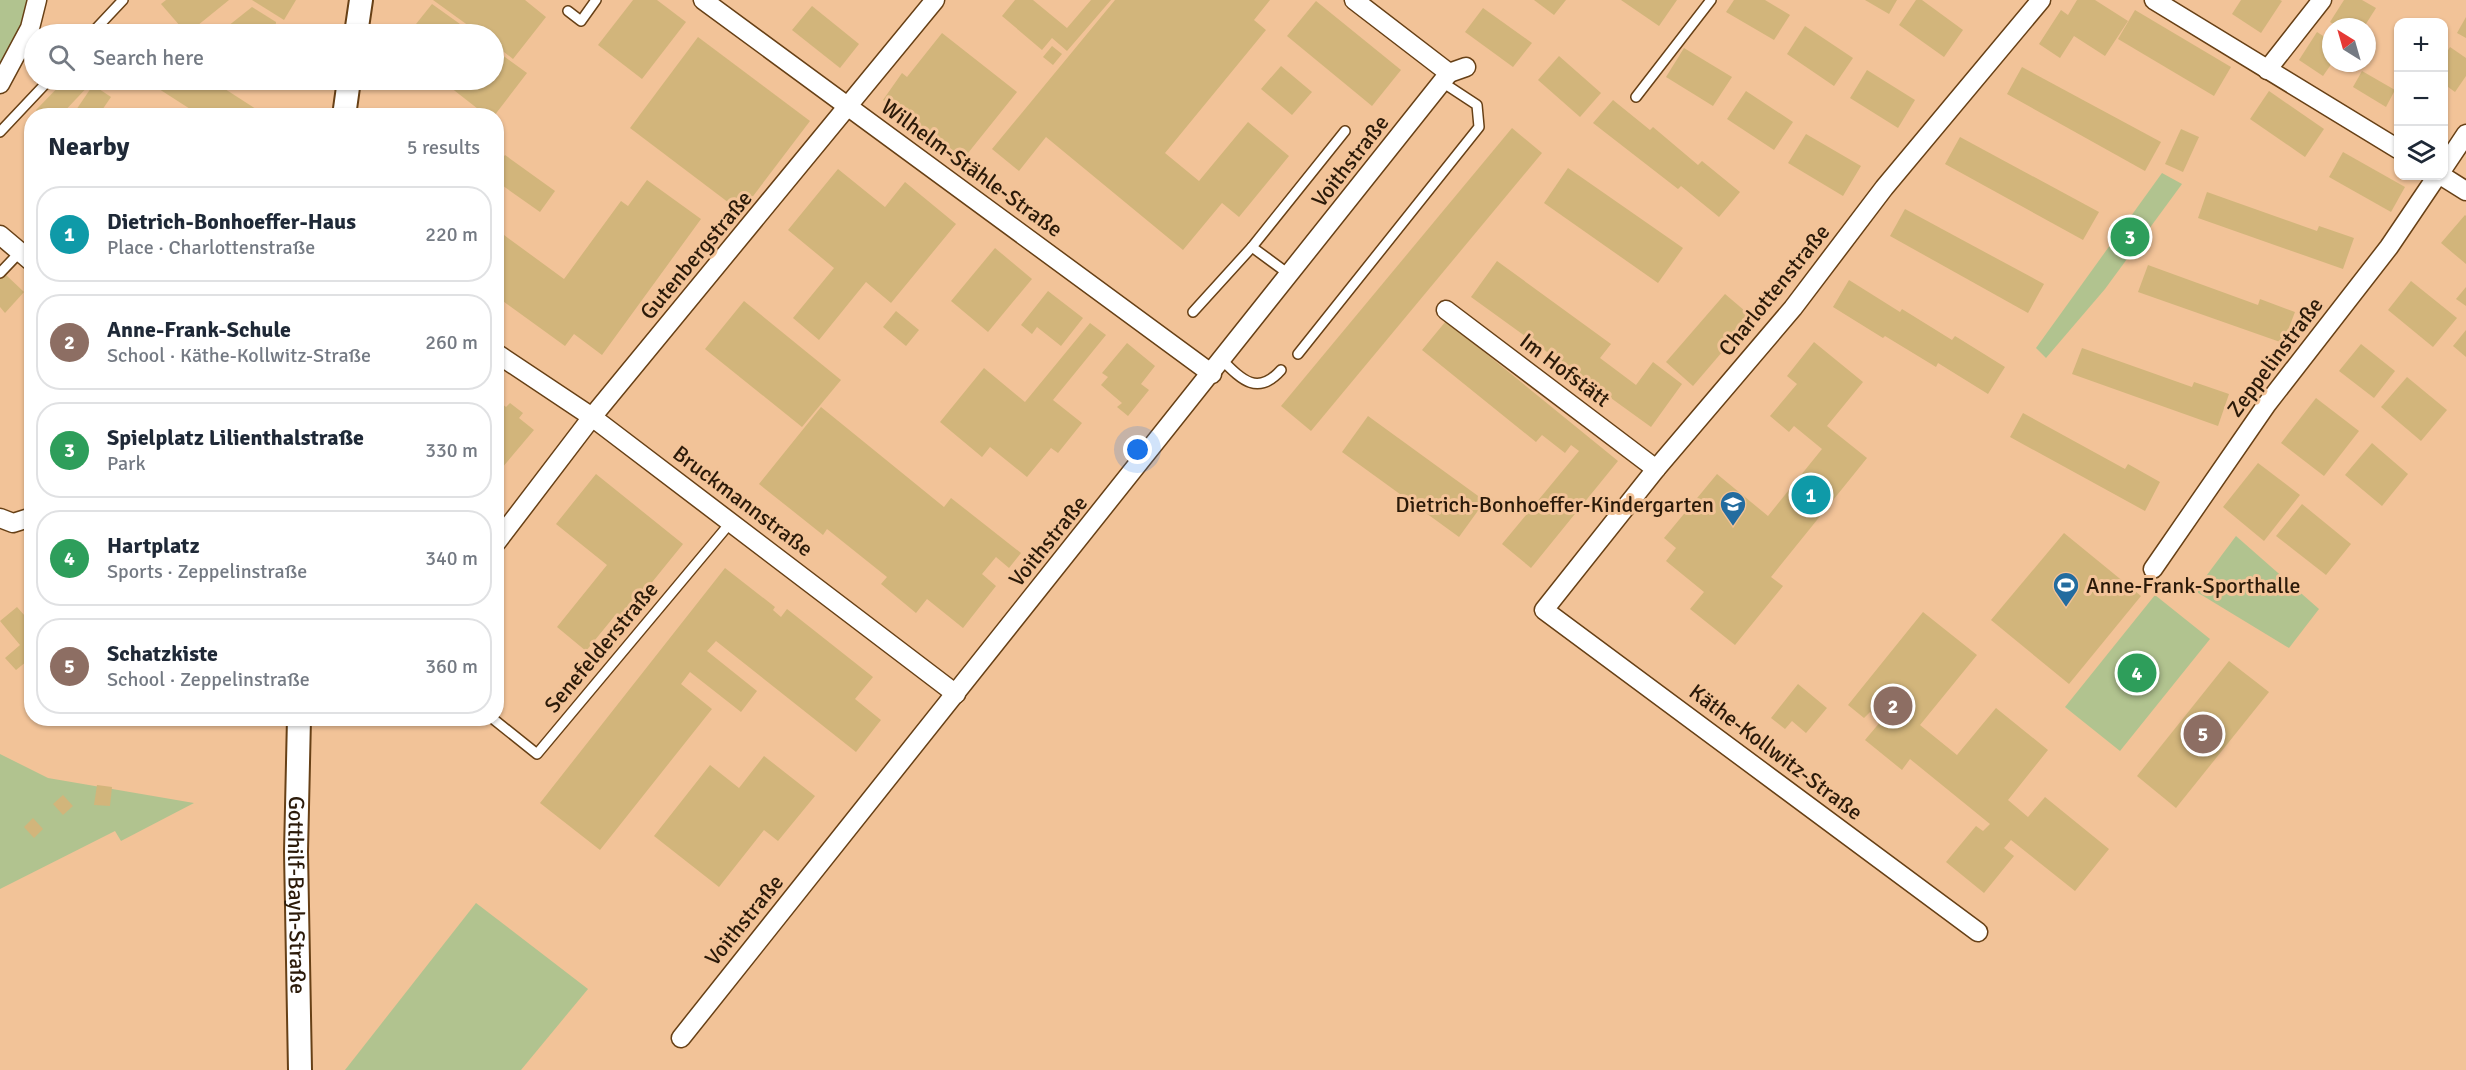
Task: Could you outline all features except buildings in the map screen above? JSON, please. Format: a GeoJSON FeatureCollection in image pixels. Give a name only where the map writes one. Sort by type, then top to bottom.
{"type":"FeatureCollection","features":[{"type":"Feature","properties":{"kind":"street"},"geometry":{"type":"LineString","coordinates":[[31,24],[37,0]]}},
{"type":"Feature","properties":{"kind":"street"},"geometry":{"type":"LineString","coordinates":[[357,24],[361,0]]}},
{"type":"Feature","properties":{"kind":"street","name":"Wilhelm-Stähle-Straße"},"geometry":{"type":"LineString","coordinates":[[704,0],[849,107],[1217,367]]}},
{"type":"Feature","properties":{"kind":"street","name":"Gutenbergstraße"},"geometry":{"type":"LineString","coordinates":[[504,532],[592,417],[935,0]]}},
{"type":"Feature","properties":{"kind":"street"},"geometry":{"type":"LineString","coordinates":[[1354,0],[1453,74]]}},
{"type":"Feature","properties":{"kind":"street","name":"Charlottenstraße"},"geometry":{"type":"LineString","coordinates":[[1544,610],[1656,469],[1793,308],[1884,188],[2041,0]]}},
{"type":"Feature","properties":{"kind":"street"},"geometry":{"type":"LineString","coordinates":[[2154,0],[2394,147]]}},
{"type":"Feature","properties":{"kind":"street"},"geometry":{"type":"LineString","coordinates":[[2267,70],[2322,0]]}},
{"type":"Feature","properties":{"kind":"street"},"geometry":{"type":"LineString","coordinates":[[0,84],[24,39]]}},
{"type":"Feature","properties":{"kind":"street","name":"Voithstraße"},"geometry":{"type":"LineString","coordinates":[[681,1038],[1453,74]]}},
{"type":"Feature","properties":{"kind":"street"},"geometry":{"type":"LineString","coordinates":[[345,108],[348,90]]}},
{"type":"Feature","properties":{"kind":"street"},"geometry":{"type":"LineString","coordinates":[[2448,160],[2466,134]]}},
{"type":"Feature","properties":{"kind":"street","name":"Zeppelinstraße"},"geometry":{"type":"LineString","coordinates":[[2153,569],[2267,404],[2389,247],[2434,180]]}},
{"type":"Feature","properties":{"kind":"street"},"geometry":{"type":"LineString","coordinates":[[2448,180],[2466,190]]}},
{"type":"Feature","properties":{"kind":"street"},"geometry":{"type":"LineString","coordinates":[[0,235],[24,255]]}},
{"type":"Feature","properties":{"kind":"street","name":"Im Hofstätt"},"geometry":{"type":"LineString","coordinates":[[1446,310],[1656,469]]}},
{"type":"Feature","properties":{"kind":"street","name":"Bruckmannstraße"},"geometry":{"type":"LineString","coordinates":[[504,358],[592,417],[956,694]]}},
{"type":"Feature","properties":{"kind":"street"},"geometry":{"type":"LineString","coordinates":[[0,519],[13,524],[24,520]]}},
{"type":"Feature","properties":{"kind":"street","name":"Käthe-Kollwitz-Straße"},"geometry":{"type":"LineString","coordinates":[[1544,610],[1978,932]]}},
{"type":"Feature","properties":{"kind":"street","name":"Gotthilf-Bayh-Straße"},"geometry":{"type":"LineString","coordinates":[[300,726],[296,852],[300,1070]]}},
{"type":"Feature","properties":{"kind":"lane"},"geometry":{"type":"LineString","coordinates":[[100,24],[123,0]]}},
{"type":"Feature","properties":{"kind":"lane"},"geometry":{"type":"LineString","coordinates":[[568,11],[581,21],[596,0]]}},
{"type":"Feature","properties":{"kind":"lane"},"geometry":{"type":"LineString","coordinates":[[1636,97],[1711,0]]}},
{"type":"Feature","properties":{"kind":"lane"},"geometry":{"type":"LineString","coordinates":[[1298,354],[1479,127],[1477,105],[1453,74]]}},
{"type":"Feature","properties":{"kind":"lane"},"geometry":{"type":"LineString","coordinates":[[0,132],[40,90]]}},
{"type":"Feature","properties":{"kind":"lane"},"geometry":{"type":"LineString","coordinates":[[1193,312],[1252,247],[1345,131]]}},
{"type":"Feature","properties":{"kind":"lane"},"geometry":{"type":"LineString","coordinates":[[1252,247],[1290,275]]}},
{"type":"Feature","properties":{"kind":"lane"},"geometry":{"type":"LineString","coordinates":[[0,273],[24,258]]}},
{"type":"Feature","properties":{"kind":"lane"},"geometry":{"type":"LineString","coordinates":[[1217,367],[1244,381],[1260,384],[1273,379],[1281,370]]}},
{"type":"Feature","properties":{"kind":"lane","name":"Senefelderstraße"},"geometry":{"type":"LineString","coordinates":[[502,726],[537,754],[731,522]]}},
{"type":"Feature","properties":{"kind":"green space"},"geometry":{"type":"Polygon","coordinates":[[[0,0],[29,0],[28,24],[24,24],[24,32],[0,77],[0,0]]]}},
{"type":"Feature","properties":{"kind":"green space"},"geometry":{"type":"Polygon","coordinates":[[[2162,173],[2182,184],[2105,289],[2046,358],[2036,348],[2162,173]]]}},
{"type":"Feature","properties":{"kind":"green space"},"geometry":{"type":"Polygon","coordinates":[[[2236,536],[2319,609],[2289,648],[2195,591],[2236,536]]]}},
{"type":"Feature","properties":{"kind":"green space"},"geometry":{"type":"Polygon","coordinates":[[[2155,595],[2210,639],[2120,751],[2065,707],[2155,595]]]}},
{"type":"Feature","properties":{"kind":"green space"},"geometry":{"type":"Polygon","coordinates":[[[0,754],[48,778],[194,803],[121,841],[115,831],[0,889],[0,754]]]}},
{"type":"Feature","properties":{"kind":"green space"},"geometry":{"type":"Polygon","coordinates":[[[476,903],[588,989],[521,1070],[345,1070],[476,903]]]}},
{"type":"Feature","properties":{"kind":"place","name":"Spielplatz Lilienthalstraße"},"geometry":{"type":"Point","coordinates":[2130,237]}},
{"type":"Feature","properties":{"kind":"place","name":"Dietrich-Bonhoeffer-Haus"},"geometry":{"type":"Point","coordinates":[1811,495]}},
{"type":"Feature","properties":{"kind":"place","name":"Dietrich-Bonhoeffer-Kindergarten"},"geometry":{"type":"Point","coordinates":[1733,527]}},
{"type":"Feature","properties":{"kind":"place","name":"Anne-Frank-Sporthalle"},"geometry":{"type":"Point","coordinates":[2066,608]}},
{"type":"Feature","properties":{"kind":"place","name":"Hartplatz"},"geometry":{"type":"Point","coordinates":[2137,673]}},
{"type":"Feature","properties":{"kind":"place","name":"Anne-Frank-Schule"},"geometry":{"type":"Point","coordinates":[1893,706]}},
{"type":"Feature","properties":{"kind":"place","name":"Schatzkiste"},"geometry":{"type":"Point","coordinates":[2203,734]}}]}
